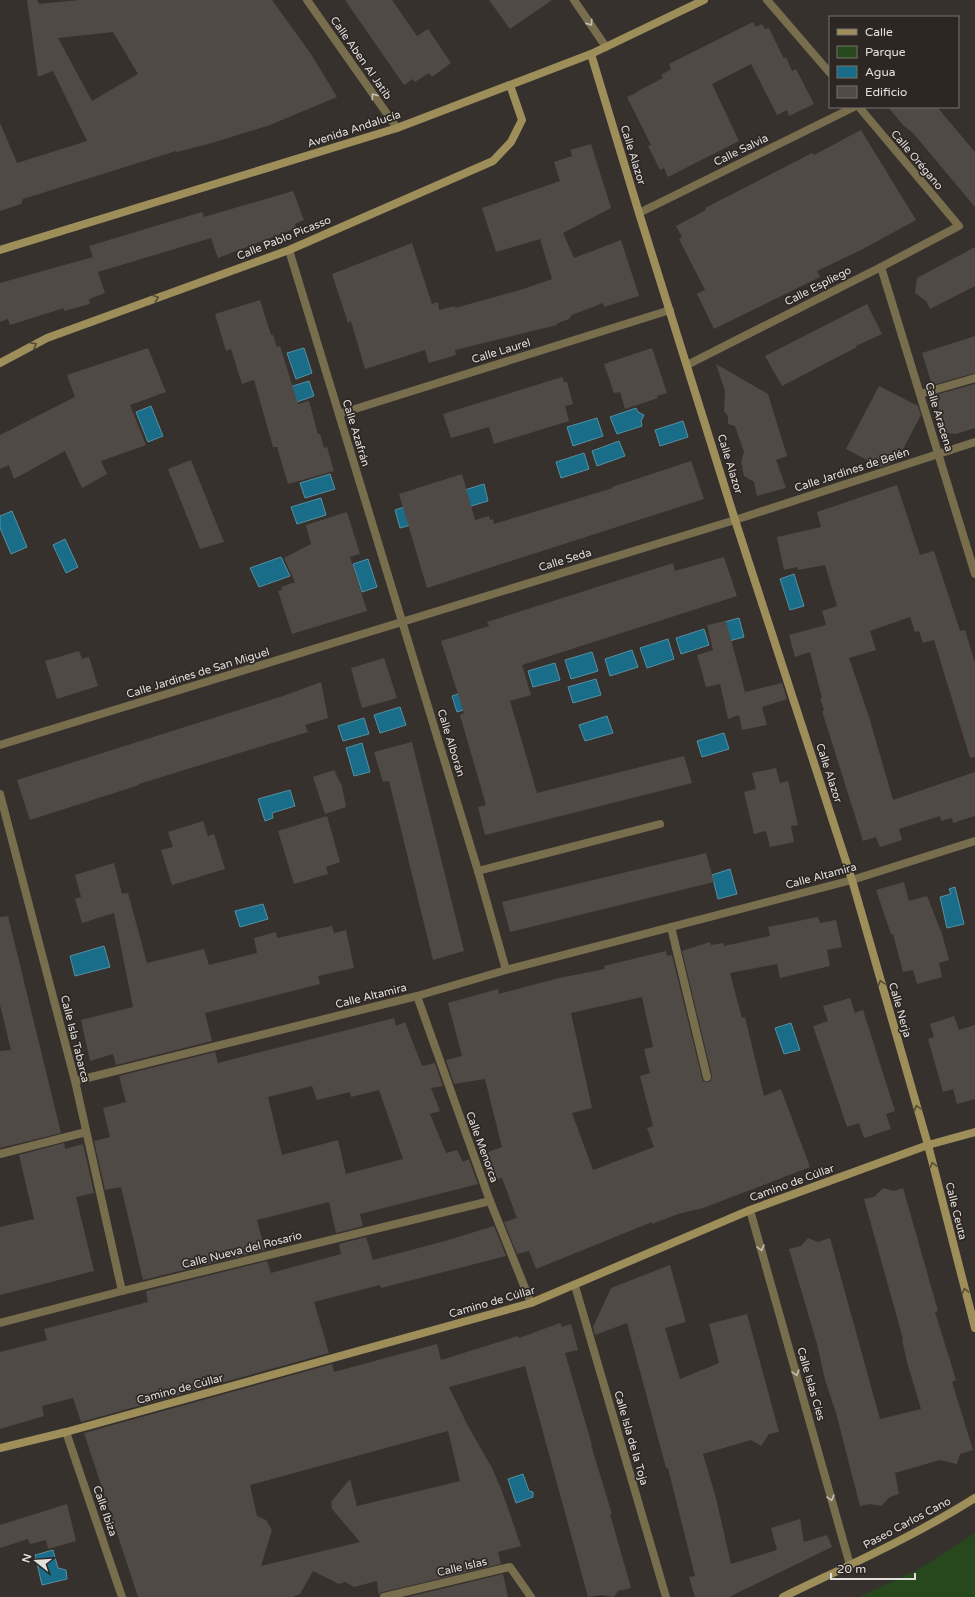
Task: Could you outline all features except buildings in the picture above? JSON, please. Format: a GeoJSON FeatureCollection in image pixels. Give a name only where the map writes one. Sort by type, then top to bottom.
{"type":"FeatureCollection","features":[{"type":"Feature","properties":{"kind":"street","name":"Calle Aben Al Jatib"},"geometry":{"type":"LineString","coordinates":[[307,0],[397,128]]}},
{"type":"Feature","properties":{"kind":"street"},"geometry":{"type":"LineString","coordinates":[[574,0],[606,47]]}},
{"type":"Feature","properties":{"kind":"street","name":"Avenida Andalucía"},"geometry":{"type":"LineString","coordinates":[[0,250],[397,128],[591,54],[704,0]]}},
{"type":"Feature","properties":{"kind":"street"},"geometry":{"type":"LineString","coordinates":[[767,0],[829,72]]}},
{"type":"Feature","properties":{"kind":"street","name":"Calle Alazor"},"geometry":{"type":"LineString","coordinates":[[591,54],[735,520],[852,880]]}},
{"type":"Feature","properties":{"kind":"street","name":"Calle Pablo Picasso"},"geometry":{"type":"LineString","coordinates":[[0,363],[47,338],[289,250],[492,161],[511,142],[522,120],[510,85]]}},
{"type":"Feature","properties":{"kind":"street","name":"Calle Salvia"},"geometry":{"type":"LineString","coordinates":[[639,213],[852,108]]}},
{"type":"Feature","properties":{"kind":"street","name":"Calle Orégano"},"geometry":{"type":"LineString","coordinates":[[860,108],[959,226]]}},
{"type":"Feature","properties":{"kind":"street","name":"Calle Espliego"},"geometry":{"type":"LineString","coordinates":[[687,365],[959,226]]}},
{"type":"Feature","properties":{"kind":"street","name":"Calle Azafrán"},"geometry":{"type":"LineString","coordinates":[[289,250],[402,622]]}},
{"type":"Feature","properties":{"kind":"street","name":"Calle Aracena"},"geometry":{"type":"LineString","coordinates":[[881,267],[975,574]]}},
{"type":"Feature","properties":{"kind":"street","name":"Calle Laurel"},"geometry":{"type":"LineString","coordinates":[[339,414],[670,310]]}},
{"type":"Feature","properties":{"kind":"street"},"geometry":{"type":"LineString","coordinates":[[920,394],[975,378]]}},
{"type":"Feature","properties":{"kind":"street","name":"Calle Jardines de Belén"},"geometry":{"type":"LineString","coordinates":[[735,520],[975,442]]}},
{"type":"Feature","properties":{"kind":"street","name":"Calle Seda"},"geometry":{"type":"LineString","coordinates":[[402,622],[735,520]]}},
{"type":"Feature","properties":{"kind":"street","name":"Calle Jardines de San Miguel"},"geometry":{"type":"LineString","coordinates":[[0,745],[402,622]]}},
{"type":"Feature","properties":{"kind":"street","name":"Calle Alborán"},"geometry":{"type":"LineString","coordinates":[[402,622],[478,871],[506,970]]}},
{"type":"Feature","properties":{"kind":"street","name":"Calle Isla Tabarca"},"geometry":{"type":"LineString","coordinates":[[0,794],[75,1081],[122,1291]]}},
{"type":"Feature","properties":{"kind":"street"},"geometry":{"type":"LineString","coordinates":[[478,871],[660,824]]}},
{"type":"Feature","properties":{"kind":"street","name":"Calle Altamira"},"geometry":{"type":"LineString","coordinates":[[75,1081],[417,996],[506,970],[852,880],[975,841]]}},
{"type":"Feature","properties":{"kind":"street","name":"Calle Nerja"},"geometry":{"type":"LineString","coordinates":[[852,880],[928,1145]]}},
{"type":"Feature","properties":{"kind":"street"},"geometry":{"type":"LineString","coordinates":[[671,927],[707,1076]]}},
{"type":"Feature","properties":{"kind":"street","name":"Calle Menorca"},"geometry":{"type":"LineString","coordinates":[[417,996],[490,1201],[531,1303]]}},
{"type":"Feature","properties":{"kind":"street"},"geometry":{"type":"LineString","coordinates":[[0,1154],[86,1132]]}},
{"type":"Feature","properties":{"kind":"street","name":"Camino de Cúllar"},"geometry":{"type":"LineString","coordinates":[[0,1448],[66,1432],[531,1303],[575,1286],[750,1210],[928,1145],[975,1132]]}},
{"type":"Feature","properties":{"kind":"street","name":"Calle Ceuta"},"geometry":{"type":"LineString","coordinates":[[928,1145],[975,1328]]}},
{"type":"Feature","properties":{"kind":"street","name":"Calle Nueva del Rosario"},"geometry":{"type":"LineString","coordinates":[[0,1323],[122,1291],[490,1201]]}},
{"type":"Feature","properties":{"kind":"street","name":"Calle Islas Cíes"},"geometry":{"type":"LineString","coordinates":[[750,1210],[850,1565]]}},
{"type":"Feature","properties":{"kind":"street","name":"Calle Isla de la Toja"},"geometry":{"type":"LineString","coordinates":[[575,1286],[666,1597]]}},
{"type":"Feature","properties":{"kind":"street","name":"Calle Ibiza"},"geometry":{"type":"LineString","coordinates":[[66,1432],[122,1597]]}},
{"type":"Feature","properties":{"kind":"street","name":"Paseo Carlos Cano"},"geometry":{"type":"LineString","coordinates":[[783,1597],[850,1565],[954,1511],[975,1498]]}},
{"type":"Feature","properties":{"kind":"street","name":"Calle Islas"},"geometry":{"type":"LineString","coordinates":[[384,1597],[510,1567],[531,1597]]}},
{"type":"Feature","properties":{"kind":"green space"},"geometry":{"type":"Polygon","coordinates":[[[975,1533],[975,1597],[859,1597],[917,1570],[975,1533]]]}},
{"type":"Feature","properties":{"kind":"water"},"geometry":{"type":"Polygon","coordinates":[[[304,348],[312,373],[296,379],[287,353],[304,348]]]}},
{"type":"Feature","properties":{"kind":"water"},"geometry":{"type":"Polygon","coordinates":[[[309,381],[314,396],[288,405],[283,389],[309,381]]]}},
{"type":"Feature","properties":{"kind":"water"},"geometry":{"type":"Polygon","coordinates":[[[151,406],[163,436],[148,442],[136,412],[151,406]]]}},
{"type":"Feature","properties":{"kind":"water"},"geometry":{"type":"Polygon","coordinates":[[[636,408],[638,412],[644,415],[641,421],[642,426],[617,434],[610,417],[636,408]]]}},
{"type":"Feature","properties":{"kind":"water"},"geometry":{"type":"Polygon","coordinates":[[[597,418],[603,436],[573,446],[567,427],[597,418]]]}},
{"type":"Feature","properties":{"kind":"water"},"geometry":{"type":"Polygon","coordinates":[[[683,421],[688,437],[660,446],[655,430],[683,421]]]}},
{"type":"Feature","properties":{"kind":"water"},"geometry":{"type":"Polygon","coordinates":[[[619,441],[625,456],[597,466],[592,451],[619,441]]]}},
{"type":"Feature","properties":{"kind":"water"},"geometry":{"type":"Polygon","coordinates":[[[584,453],[589,469],[561,478],[556,462],[584,453]]]}},
{"type":"Feature","properties":{"kind":"water"},"geometry":{"type":"Polygon","coordinates":[[[330,474],[335,489],[305,498],[300,483],[330,474]]]}},
{"type":"Feature","properties":{"kind":"water"},"geometry":{"type":"Polygon","coordinates":[[[484,484],[488,501],[461,509],[455,493],[484,484]]]}},
{"type":"Feature","properties":{"kind":"water"},"geometry":{"type":"Polygon","coordinates":[[[321,498],[326,515],[297,524],[291,507],[321,498]]]}},
{"type":"Feature","properties":{"kind":"water"},"geometry":{"type":"Polygon","coordinates":[[[423,501],[429,520],[400,528],[395,510],[423,501]]]}},
{"type":"Feature","properties":{"kind":"water"},"geometry":{"type":"Polygon","coordinates":[[[12,511],[27,547],[11,554],[0,528],[0,516],[12,511]]]}},
{"type":"Feature","properties":{"kind":"water"},"geometry":{"type":"Polygon","coordinates":[[[65,539],[78,567],[66,573],[53,545],[65,539]]]}},
{"type":"Feature","properties":{"kind":"water"},"geometry":{"type":"Polygon","coordinates":[[[281,557],[290,576],[259,587],[250,568],[281,557]]]}},
{"type":"Feature","properties":{"kind":"water"},"geometry":{"type":"Polygon","coordinates":[[[368,559],[377,587],[362,592],[353,564],[368,559]]]}},
{"type":"Feature","properties":{"kind":"water"},"geometry":{"type":"Polygon","coordinates":[[[794,574],[804,606],[790,610],[780,579],[794,574]]]}},
{"type":"Feature","properties":{"kind":"water"},"geometry":{"type":"Polygon","coordinates":[[[739,618],[744,637],[718,644],[713,625],[739,618]]]}},
{"type":"Feature","properties":{"kind":"water"},"geometry":{"type":"Polygon","coordinates":[[[704,629],[709,645],[681,654],[676,638],[704,629]]]}},
{"type":"Feature","properties":{"kind":"water"},"geometry":{"type":"Polygon","coordinates":[[[668,639],[674,659],[647,668],[640,648],[668,639]]]}},
{"type":"Feature","properties":{"kind":"water"},"geometry":{"type":"Polygon","coordinates":[[[632,650],[638,667],[610,676],[605,659],[632,650]]]}},
{"type":"Feature","properties":{"kind":"water"},"geometry":{"type":"Polygon","coordinates":[[[592,652],[598,671],[571,679],[565,660],[592,652]]]}},
{"type":"Feature","properties":{"kind":"water"},"geometry":{"type":"Polygon","coordinates":[[[555,663],[560,680],[533,687],[528,671],[555,663]]]}},
{"type":"Feature","properties":{"kind":"water"},"geometry":{"type":"Polygon","coordinates":[[[596,679],[601,695],[573,703],[568,687],[596,679]]]}},
{"type":"Feature","properties":{"kind":"water"},"geometry":{"type":"Polygon","coordinates":[[[478,688],[483,704],[457,712],[452,696],[478,688]]]}},
{"type":"Feature","properties":{"kind":"water"},"geometry":{"type":"Polygon","coordinates":[[[400,707],[406,725],[380,733],[374,715],[400,707]]]}},
{"type":"Feature","properties":{"kind":"water"},"geometry":{"type":"Polygon","coordinates":[[[607,716],[613,733],[585,741],[579,725],[607,716]]]}},
{"type":"Feature","properties":{"kind":"water"},"geometry":{"type":"Polygon","coordinates":[[[364,718],[369,734],[343,741],[338,726],[364,718]]]}},
{"type":"Feature","properties":{"kind":"water"},"geometry":{"type":"Polygon","coordinates":[[[724,733],[729,749],[702,757],[697,741],[724,733]]]}},
{"type":"Feature","properties":{"kind":"water"},"geometry":{"type":"Polygon","coordinates":[[[362,743],[370,772],[354,776],[346,748],[362,743]]]}},
{"type":"Feature","properties":{"kind":"water"},"geometry":{"type":"Polygon","coordinates":[[[290,790],[295,806],[272,813],[273,818],[265,821],[258,799],[290,790]]]}},
{"type":"Feature","properties":{"kind":"water"},"geometry":{"type":"Polygon","coordinates":[[[730,869],[737,894],[718,899],[712,875],[730,869]]]}},
{"type":"Feature","properties":{"kind":"water"},"geometry":{"type":"Polygon","coordinates":[[[955,887],[964,924],[947,928],[940,897],[951,894],[949,889],[955,887]]]}},
{"type":"Feature","properties":{"kind":"water"},"geometry":{"type":"Polygon","coordinates":[[[263,904],[268,919],[240,927],[235,911],[263,904]]]}},
{"type":"Feature","properties":{"kind":"water"},"geometry":{"type":"Polygon","coordinates":[[[104,946],[110,967],[75,976],[70,956],[104,946]]]}},
{"type":"Feature","properties":{"kind":"water"},"geometry":{"type":"Polygon","coordinates":[[[791,1023],[800,1050],[784,1054],[775,1028],[791,1023]]]}},
{"type":"Feature","properties":{"kind":"water"},"geometry":{"type":"Polygon","coordinates":[[[523,1474],[529,1491],[533,1492],[533,1497],[516,1503],[508,1479],[523,1474]]]}},
{"type":"Feature","properties":{"kind":"water"},"geometry":{"type":"Polygon","coordinates":[[[53,1550],[58,1568],[66,1570],[67,1579],[42,1585],[35,1555],[53,1550]]]}}]}
